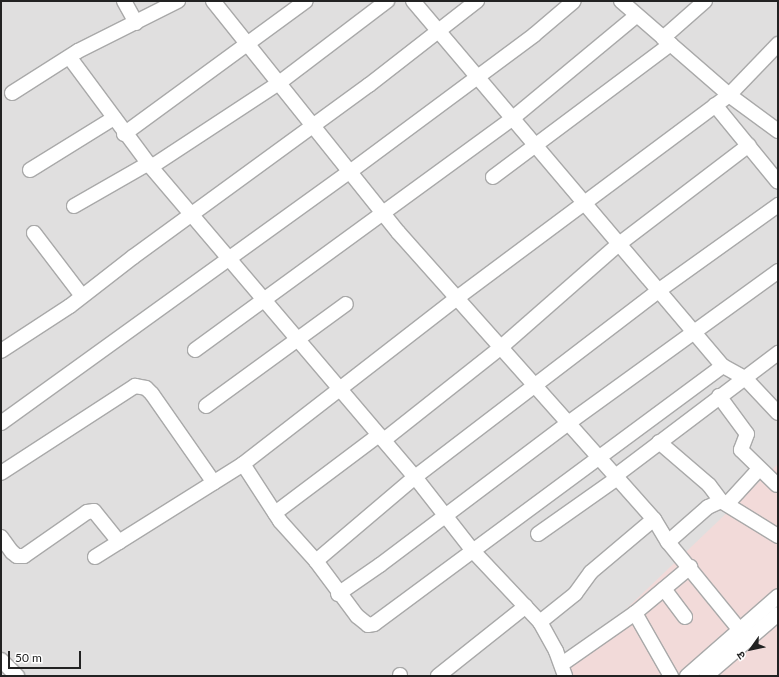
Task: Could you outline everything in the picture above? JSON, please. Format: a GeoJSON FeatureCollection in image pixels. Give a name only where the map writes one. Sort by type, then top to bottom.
{"type":"FeatureCollection","features":[{"type":"Feature","properties":{"kind":"street"},"geometry":{"type":"LineString","coordinates":[[124,1],[136,23]]}},
{"type":"Feature","properties":{"kind":"street"},"geometry":{"type":"LineString","coordinates":[[12,93],[70,58],[178,1]]}},
{"type":"Feature","properties":{"kind":"street"},"geometry":{"type":"LineString","coordinates":[[214,1],[351,170],[398,232],[598,459],[654,519],[668,542],[690,567],[744,635]]}},
{"type":"Feature","properties":{"kind":"street"},"geometry":{"type":"LineString","coordinates":[[124,134],[249,45],[306,1]]}},
{"type":"Feature","properties":{"kind":"street"},"geometry":{"type":"LineString","coordinates":[[74,206],[150,165],[279,83],[387,1]]}},
{"type":"Feature","properties":{"kind":"street"},"geometry":{"type":"LineString","coordinates":[[413,1],[723,366],[745,378],[778,411]]}},
{"type":"Feature","properties":{"kind":"street"},"geometry":{"type":"LineString","coordinates":[[1,351],[82,296],[438,32],[477,1]]}},
{"type":"Feature","properties":{"kind":"street"},"geometry":{"type":"LineString","coordinates":[[1,423],[230,260],[477,77],[574,1]]}},
{"type":"Feature","properties":{"kind":"street"},"geometry":{"type":"LineString","coordinates":[[621,1],[636,16],[730,95],[778,131]]}},
{"type":"Feature","properties":{"kind":"street"},"geometry":{"type":"LineString","coordinates":[[493,177],[536,147],[667,41],[705,1]]}},
{"type":"Feature","properties":{"kind":"street"},"geometry":{"type":"LineString","coordinates":[[195,350],[385,213],[513,118],[636,16]]}},
{"type":"Feature","properties":{"kind":"street"},"geometry":{"type":"LineString","coordinates":[[94,557],[243,464],[341,390],[457,298],[583,202],[730,95],[778,44]]}},
{"type":"Feature","properties":{"kind":"street"},"geometry":{"type":"LineString","coordinates":[[70,58],[124,134],[415,477],[473,551],[540,622],[563,670],[690,567]]}},
{"type":"Feature","properties":{"kind":"street"},"geometry":{"type":"LineString","coordinates":[[715,105],[778,182]]}},
{"type":"Feature","properties":{"kind":"street"},"geometry":{"type":"LineString","coordinates":[[30,170],[114,118]]}},
{"type":"Feature","properties":{"kind":"street"},"geometry":{"type":"LineString","coordinates":[[275,513],[381,438],[500,348],[619,244],[749,145]]}},
{"type":"Feature","properties":{"kind":"street"},"geometry":{"type":"LineString","coordinates":[[316,561],[415,477],[534,385],[658,291],[778,205]]}},
{"type":"Feature","properties":{"kind":"street"},"geometry":{"type":"LineString","coordinates":[[34,233],[82,296]]}},
{"type":"Feature","properties":{"kind":"street"},"geometry":{"type":"LineString","coordinates":[[338,594],[445,517],[567,424],[778,271]]}},
{"type":"Feature","properties":{"kind":"street"},"geometry":{"type":"LineString","coordinates":[[206,406],[346,304]]}},
{"type":"Feature","properties":{"kind":"street"},"geometry":{"type":"LineString","coordinates":[[538,534],[615,478],[659,442],[778,353]]}},
{"type":"Feature","properties":{"kind":"street"},"geometry":{"type":"LineString","coordinates":[[243,464],[264,493],[275,513],[316,561],[338,594],[363,622],[368,625],[374,624],[723,366]]}},
{"type":"Feature","properties":{"kind":"street"},"geometry":{"type":"LineString","coordinates":[[1,473],[136,386],[146,388],[152,394],[214,483]]}},
{"type":"Feature","properties":{"kind":"street"},"geometry":{"type":"LineString","coordinates":[[719,396],[747,434],[741,450],[777,485]]}},
{"type":"Feature","properties":{"kind":"street"},"geometry":{"type":"LineString","coordinates":[[659,442],[709,485],[724,502],[778,536]]}},
{"type":"Feature","properties":{"kind":"street"},"geometry":{"type":"LineString","coordinates":[[668,542],[708,507],[724,502],[760,469]]}},
{"type":"Feature","properties":{"kind":"street"},"geometry":{"type":"LineString","coordinates":[[1,537],[12,552],[17,556],[24,556],[88,512],[94,511],[119,542]]}},
{"type":"Feature","properties":{"kind":"street"},"geometry":{"type":"LineString","coordinates":[[540,622],[575,594],[591,572],[654,519]]}},
{"type":"Feature","properties":{"kind":"street"},"geometry":{"type":"LineString","coordinates":[[664,589],[685,617]]}},
{"type":"Feature","properties":{"kind":"street"},"geometry":{"type":"LineString","coordinates":[[706,676],[778,596]]}},
{"type":"Feature","properties":{"kind":"street"},"geometry":{"type":"LineString","coordinates":[[438,676],[526,606]]}},
{"type":"Feature","properties":{"kind":"street"},"geometry":{"type":"LineString","coordinates":[[635,613],[671,676]]}},
{"type":"Feature","properties":{"kind":"street"},"geometry":{"type":"LineString","coordinates":[[687,676],[744,635],[778,614]]}},
{"type":"Feature","properties":{"kind":"street"},"geometry":{"type":"LineString","coordinates":[[1,660],[17,676]]}},
{"type":"Feature","properties":{"kind":"shaded area"},"geometry":{"type":"Polygon","coordinates":[[[1,1],[778,1],[778,676],[1,676],[1,1]]]}},
{"type":"Feature","properties":{"kind":"shaded area"},"geometry":{"type":"Polygon","coordinates":[[[778,464],[778,673],[775,676],[556,676],[778,464]]]}}]}
